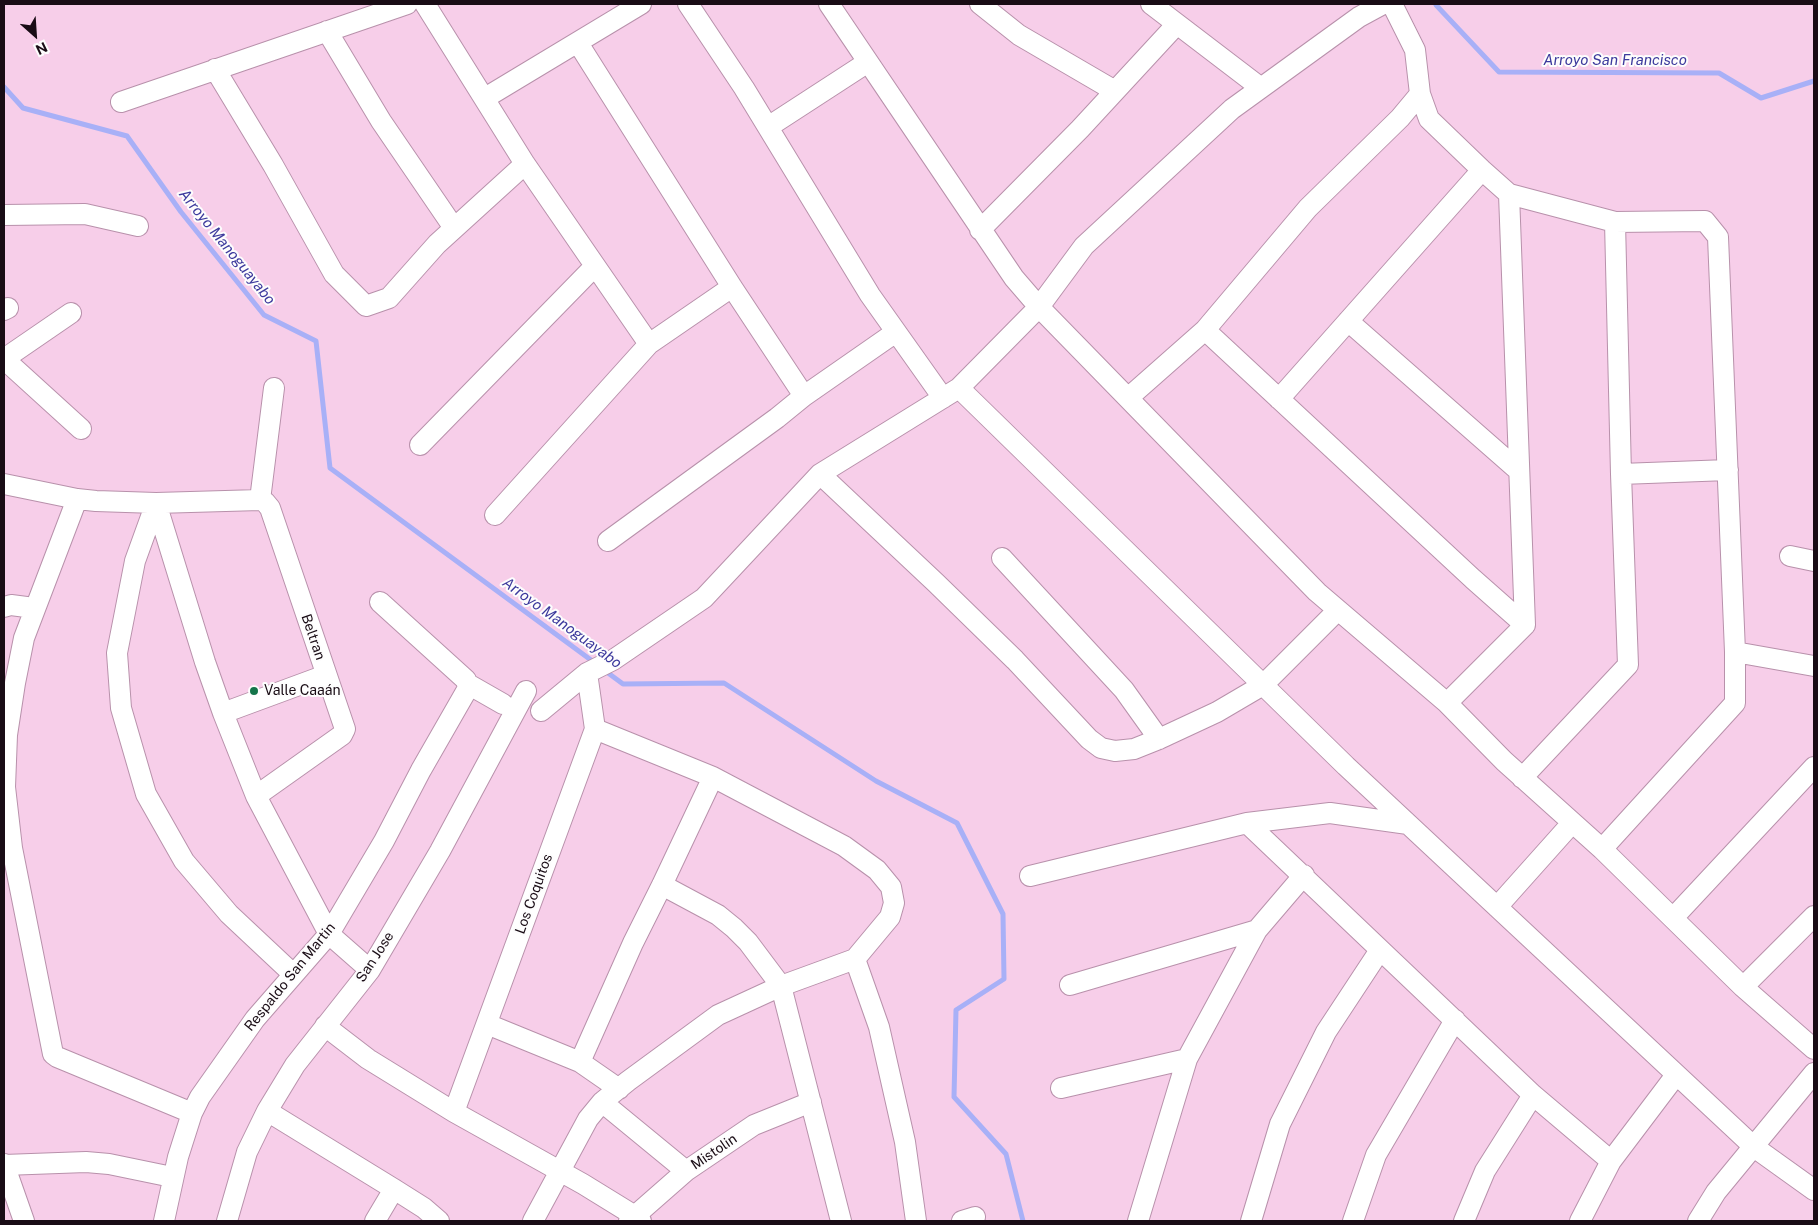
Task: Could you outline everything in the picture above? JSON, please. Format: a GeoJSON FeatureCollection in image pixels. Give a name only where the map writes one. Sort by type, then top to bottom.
{"type":"FeatureCollection","features":[{"type":"Feature","properties":{"kind":"street"},"geometry":{"type":"LineString","coordinates":[[121,102],[407,4]]}},
{"type":"Feature","properties":{"kind":"street"},"geometry":{"type":"LineString","coordinates":[[425,4],[525,164],[649,344]]}},
{"type":"Feature","properties":{"kind":"street"},"geometry":{"type":"LineString","coordinates":[[485,98],[641,4]]}},
{"type":"Feature","properties":{"kind":"street"},"geometry":{"type":"LineString","coordinates":[[688,4],[744,88],[870,295],[896,332],[951,393],[1264,685],[1408,824],[1676,1075],[1754,1147],[1814,1190]]}},
{"type":"Feature","properties":{"kind":"street"},"geometry":{"type":"LineString","coordinates":[[829,4],[980,230],[1014,278],[1039,307],[1317,592],[1447,703],[1522,778],[1602,849],[1743,987],[1814,1049]]}},
{"type":"Feature","properties":{"kind":"street"},"geometry":{"type":"LineString","coordinates":[[980,4],[1019,35],[1115,91]]}},
{"type":"Feature","properties":{"kind":"street"},"geometry":{"type":"LineString","coordinates":[[1151,4],[1261,88]]}},
{"type":"Feature","properties":{"kind":"street"},"geometry":{"type":"LineString","coordinates":[[541,710],[587,672],[613,660],[704,598],[820,474],[951,393],[1039,307],[1084,246],[1232,109],[1359,17],[1383,4]]}},
{"type":"Feature","properties":{"kind":"street"},"geometry":{"type":"LineString","coordinates":[[1392,4],[1415,50],[1420,94],[1429,119],[1509,194],[1616,222],[1705,221],[1718,237],[1735,652],[1735,703],[1602,849]]}},
{"type":"Feature","properties":{"kind":"street"},"geometry":{"type":"LineString","coordinates":[[980,230],[1177,24]]}},
{"type":"Feature","properties":{"kind":"street"},"geometry":{"type":"LineString","coordinates":[[327,30],[381,121],[454,228]]}},
{"type":"Feature","properties":{"kind":"street"},"geometry":{"type":"LineString","coordinates":[[578,43],[732,287],[804,396]]}},
{"type":"Feature","properties":{"kind":"street"},"geometry":{"type":"LineString","coordinates":[[768,128],[868,62]]}},
{"type":"Feature","properties":{"kind":"street"},"geometry":{"type":"LineString","coordinates":[[214,69],[273,165],[334,274],[366,306],[389,298],[437,244],[525,164]]}},
{"type":"Feature","properties":{"kind":"street"},"geometry":{"type":"LineString","coordinates":[[1128,398],[1205,330],[1308,208],[1400,118],[1420,94]]}},
{"type":"Feature","properties":{"kind":"street"},"geometry":{"type":"LineString","coordinates":[[1279,399],[1482,170]]}},
{"type":"Feature","properties":{"kind":"street"},"geometry":{"type":"LineString","coordinates":[[1447,703],[1525,625],[1509,194]]}},
{"type":"Feature","properties":{"kind":"street"},"geometry":{"type":"LineString","coordinates":[[4,215],[84,214],[138,226]]}},
{"type":"Feature","properties":{"kind":"street"},"geometry":{"type":"LineString","coordinates":[[1522,778],[1628,665],[1621,474],[1616,222]]}},
{"type":"Feature","properties":{"kind":"street"},"geometry":{"type":"LineString","coordinates":[[420,445],[595,266]]}},
{"type":"Feature","properties":{"kind":"street"},"geometry":{"type":"LineString","coordinates":[[496,515],[649,344],[732,287]]}},
{"type":"Feature","properties":{"kind":"street"},"geometry":{"type":"LineString","coordinates":[[71,313],[4,359],[81,429]]}},
{"type":"Feature","properties":{"kind":"street"},"geometry":{"type":"LineString","coordinates":[[1348,321],[1519,471]]}},
{"type":"Feature","properties":{"kind":"street"},"geometry":{"type":"LineString","coordinates":[[1205,330],[1465,573],[1525,625]]}},
{"type":"Feature","properties":{"kind":"street"},"geometry":{"type":"LineString","coordinates":[[608,541],[777,418],[804,396],[896,332]]}},
{"type":"Feature","properties":{"kind":"street"},"geometry":{"type":"LineString","coordinates":[[4,484],[77,500],[156,503],[260,500],[274,388]]}},
{"type":"Feature","properties":{"kind":"street"},"geometry":{"type":"LineString","coordinates":[[1621,474],[1728,470]]}},
{"type":"Feature","properties":{"kind":"street"},"geometry":{"type":"LineString","coordinates":[[820,474],[1015,660],[1089,739],[1101,748],[1115,751],[1134,748],[1159,739],[1217,712],[1264,685],[1338,610]]}},
{"type":"Feature","properties":{"kind":"street"},"geometry":{"type":"LineString","coordinates":[[77,500],[34,608],[24,638],[15,683],[7,735],[5,787],[12,848],[34,954],[50,1048],[53,1054],[57,1058],[192,1113]]}},
{"type":"Feature","properties":{"kind":"street","name":"Beltran"},"geometry":{"type":"LineString","coordinates":[[256,796],[342,735],[345,729],[270,508],[265,502],[260,500]]}},
{"type":"Feature","properties":{"kind":"street"},"geometry":{"type":"LineString","coordinates":[[156,503],[223,713],[256,796],[329,934],[370,970]]}},
{"type":"Feature","properties":{"kind":"street"},"geometry":{"type":"LineString","coordinates":[[156,503],[136,561],[117,653],[121,708],[146,794],[184,861],[229,914],[293,974]]}},
{"type":"Feature","properties":{"kind":"street"},"geometry":{"type":"LineString","coordinates":[[1790,556],[1814,560]]}},
{"type":"Feature","properties":{"kind":"street"},"geometry":{"type":"LineString","coordinates":[[1002,558],[1124,690],[1159,739]]}},
{"type":"Feature","properties":{"kind":"street"},"geometry":{"type":"LineString","coordinates":[[380,602],[466,680],[468,686],[503,704]]}},
{"type":"Feature","properties":{"kind":"street"},"geometry":{"type":"LineString","coordinates":[[4,607],[11,605],[34,608]]}},
{"type":"Feature","properties":{"kind":"street"},"geometry":{"type":"LineString","coordinates":[[1735,652],[1814,666]]}},
{"type":"Feature","properties":{"kind":"street","name":"Los Coquitos"},"geometry":{"type":"LineString","coordinates":[[454,1112],[595,729],[587,672]]}},
{"type":"Feature","properties":{"kind":"street"},"geometry":{"type":"LineString","coordinates":[[223,713],[326,675]]}},
{"type":"Feature","properties":{"kind":"street","name":"Respaldo San Martin"},"geometry":{"type":"LineString","coordinates":[[164,1221],[172,1177],[192,1113],[200,1097],[255,1019],[329,934],[384,841],[468,686]]}},
{"type":"Feature","properties":{"kind":"street","name":"San Jose"},"geometry":{"type":"LineString","coordinates":[[227,1221],[247,1152],[267,1111],[295,1065],[370,970],[440,851],[526,691]]}},
{"type":"Feature","properties":{"kind":"street"},"geometry":{"type":"LineString","coordinates":[[533,1221],[588,1119],[602,1102],[718,1015],[781,986],[855,959],[890,917],[894,903],[891,887],[877,870],[844,846],[713,777],[595,729]]}},
{"type":"Feature","properties":{"kind":"street"},"geometry":{"type":"LineString","coordinates":[[1673,918],[1814,767]]}},
{"type":"Feature","properties":{"kind":"street"},"geometry":{"type":"LineString","coordinates":[[580,1062],[633,943],[713,777]]}},
{"type":"Feature","properties":{"kind":"street"},"geometry":{"type":"LineString","coordinates":[[1030,876],[1247,823],[1330,814],[1408,824]]}},
{"type":"Feature","properties":{"kind":"street"},"geometry":{"type":"LineString","coordinates":[[1247,823],[1533,1095],[1611,1161]]}},
{"type":"Feature","properties":{"kind":"street"},"geometry":{"type":"LineString","coordinates":[[1497,907],[1572,823]]}},
{"type":"Feature","properties":{"kind":"street"},"geometry":{"type":"LineString","coordinates":[[1138,1221],[1187,1059],[1257,930],[1304,876]]}},
{"type":"Feature","properties":{"kind":"street"},"geometry":{"type":"LineString","coordinates":[[662,885],[718,915],[734,928],[748,942],[781,986],[841,1221]]}},
{"type":"Feature","properties":{"kind":"street"},"geometry":{"type":"LineString","coordinates":[[1743,987],[1814,916]]}},
{"type":"Feature","properties":{"kind":"street"},"geometry":{"type":"LineString","coordinates":[[1070,985],[1257,930]]}},
{"type":"Feature","properties":{"kind":"street"},"geometry":{"type":"LineString","coordinates":[[1251,1221],[1280,1124],[1326,1032],[1380,950]]}},
{"type":"Feature","properties":{"kind":"street"},"geometry":{"type":"LineString","coordinates":[[855,959],[881,1037],[905,1142],[916,1221]]}},
{"type":"Feature","properties":{"kind":"street"},"geometry":{"type":"LineString","coordinates":[[1353,1221],[1376,1155],[1455,1020]]}},
{"type":"Feature","properties":{"kind":"street"},"geometry":{"type":"LineString","coordinates":[[487,1024],[580,1062],[618,1089]]}},
{"type":"Feature","properties":{"kind":"street"},"geometry":{"type":"LineString","coordinates":[[325,1026],[368,1059],[454,1112],[560,1171],[635,1219]]}},
{"type":"Feature","properties":{"kind":"street"},"geometry":{"type":"LineString","coordinates":[[1061,1088],[1187,1059]]}},
{"type":"Feature","properties":{"kind":"street"},"geometry":{"type":"LineString","coordinates":[[1698,1221],[1716,1192],[1814,1074]]}},
{"type":"Feature","properties":{"kind":"street"},"geometry":{"type":"LineString","coordinates":[[1580,1221],[1611,1161],[1676,1075]]}},
{"type":"Feature","properties":{"kind":"street"},"geometry":{"type":"LineString","coordinates":[[1464,1221],[1485,1171],[1533,1095]]}},
{"type":"Feature","properties":{"kind":"street"},"geometry":{"type":"LineString","coordinates":[[602,1102],[686,1171]]}},
{"type":"Feature","properties":{"kind":"street","name":"Mistolin"},"geometry":{"type":"LineString","coordinates":[[635,1219],[686,1171],[754,1125],[811,1102]]}},
{"type":"Feature","properties":{"kind":"street"},"geometry":{"type":"LineString","coordinates":[[267,1111],[424,1208],[440,1221]]}},
{"type":"Feature","properties":{"kind":"street"},"geometry":{"type":"LineString","coordinates":[[24,1221],[4,1164],[86,1162],[109,1164],[172,1177]]}},
{"type":"Feature","properties":{"kind":"street"},"geometry":{"type":"LineString","coordinates":[[374,1221],[394,1189]]}},
{"type":"Feature","properties":{"kind":"waterway","name":"Arroyo San Francisco"},"geometry":{"type":"LineString","coordinates":[[1436,5],[1499,72],[1719,73],[1761,98],[1814,81]]}},
{"type":"Feature","properties":{"kind":"waterway","name":"Arroyo Manoguayabo"},"geometry":{"type":"LineString","coordinates":[[4,87],[23,108],[127,136],[181,212],[264,315],[316,341],[330,468],[595,663]]}},
{"type":"Feature","properties":{"kind":"waterway","name":"Arroyo Manoguayabo"},"geometry":{"type":"LineString","coordinates":[[604,670],[623,684],[724,683],[876,781],[957,823],[1003,914],[1004,979],[956,1010],[954,1097],[1006,1154],[1023,1221]]}},
{"type":"Feature","properties":{"kind":"place","name":"Valle Caaán"},"geometry":{"type":"Point","coordinates":[254,691]}}]}
